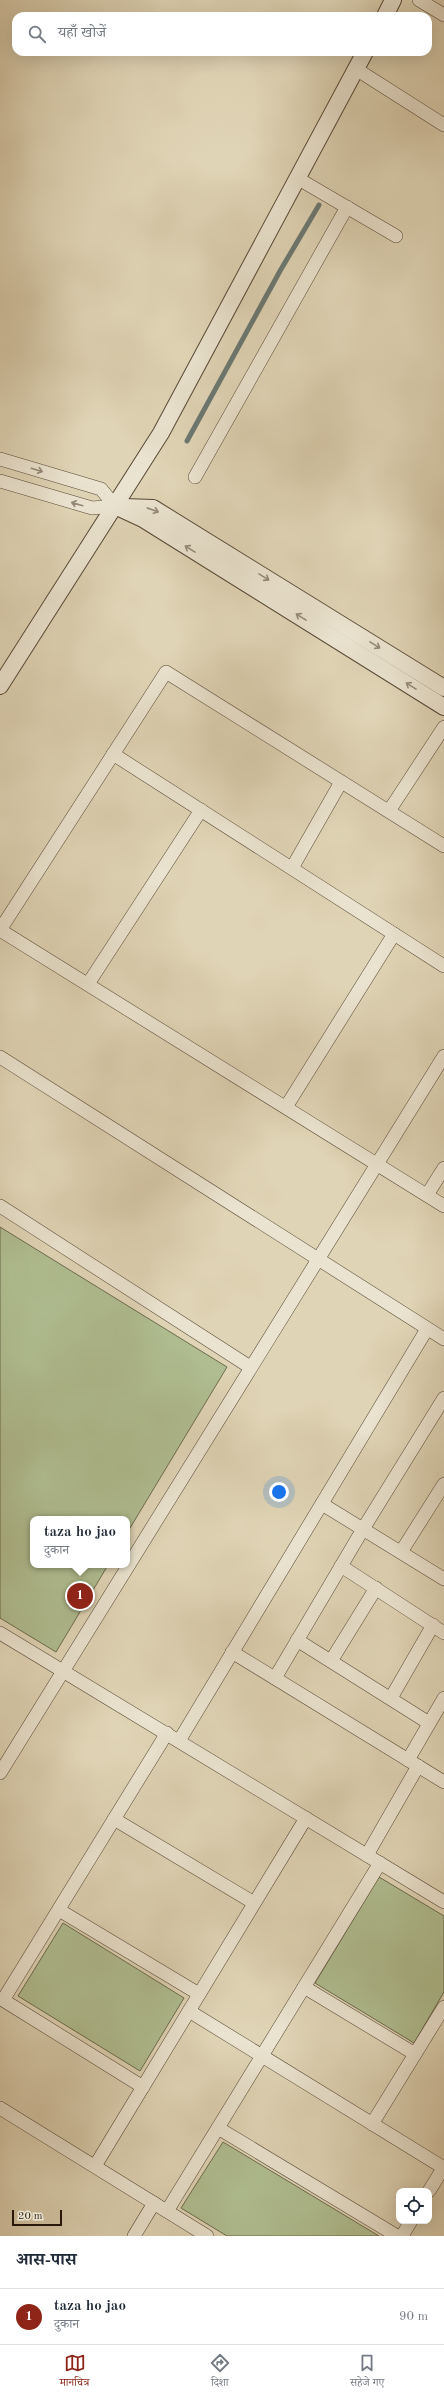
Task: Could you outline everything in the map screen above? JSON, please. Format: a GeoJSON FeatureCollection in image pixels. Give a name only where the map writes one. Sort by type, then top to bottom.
{"type":"FeatureCollection","features":[{"type":"Feature","properties":{"kind":"street"},"geometry":{"type":"LineString","coordinates":[[387,12],[393,0]]}},
{"type":"Feature","properties":{"kind":"street"},"geometry":{"type":"LineString","coordinates":[[420,0],[444,15]]}},
{"type":"Feature","properties":{"kind":"street"},"geometry":{"type":"LineString","coordinates":[[0,686],[161,433],[363,56]]}},
{"type":"Feature","properties":{"kind":"street"},"geometry":{"type":"LineString","coordinates":[[356,69],[444,125]]}},
{"type":"Feature","properties":{"kind":"street"},"geometry":{"type":"LineString","coordinates":[[297,178],[396,236]]}},
{"type":"Feature","properties":{"kind":"street"},"geometry":{"type":"LineString","coordinates":[[195,477],[347,207]]}},
{"type":"Feature","properties":{"kind":"street"},"geometry":{"type":"LineString","coordinates":[[0,459],[101,489],[115,506],[143,519],[444,706]]}},
{"type":"Feature","properties":{"kind":"street"},"geometry":{"type":"LineString","coordinates":[[0,481],[92,508],[115,506],[153,508],[444,688]]}},
{"type":"Feature","properties":{"kind":"street"},"geometry":{"type":"LineString","coordinates":[[444,846],[166,672],[0,930],[444,1206]]}},
{"type":"Feature","properties":{"kind":"street"},"geometry":{"type":"LineString","coordinates":[[389,812],[444,727]]}},
{"type":"Feature","properties":{"kind":"street"},"geometry":{"type":"LineString","coordinates":[[113,754],[444,966]]}},
{"type":"Feature","properties":{"kind":"street"},"geometry":{"type":"LineString","coordinates":[[292,868],[341,782]]}},
{"type":"Feature","properties":{"kind":"street"},"geometry":{"type":"LineString","coordinates":[[88,984],[200,810]]}},
{"type":"Feature","properties":{"kind":"street"},"geometry":{"type":"LineString","coordinates":[[286,1107],[394,934]]}},
{"type":"Feature","properties":{"kind":"street"},"geometry":{"type":"LineString","coordinates":[[130,1562],[317,1258],[444,1056]]}},
{"type":"Feature","properties":{"kind":"street"},"geometry":{"type":"LineString","coordinates":[[0,1057],[444,1339]]}},
{"type":"Feature","properties":{"kind":"street"},"geometry":{"type":"LineString","coordinates":[[427,1195],[444,1168]]}},
{"type":"Feature","properties":{"kind":"street"},"geometry":{"type":"LineString","coordinates":[[0,1206],[250,1367]]}},
{"type":"Feature","properties":{"kind":"street"},"geometry":{"type":"LineString","coordinates":[[179,1741],[427,1329]]}},
{"type":"Feature","properties":{"kind":"street"},"geometry":{"type":"LineString","coordinates":[[275,1678],[363,1529],[444,1398]]}},
{"type":"Feature","properties":{"kind":"street"},"geometry":{"type":"LineString","coordinates":[[401,1552],[444,1484]]}},
{"type":"Feature","properties":{"kind":"street"},"geometry":{"type":"LineString","coordinates":[[322,1504],[444,1579]]}},
{"type":"Feature","properties":{"kind":"street"},"geometry":{"type":"LineString","coordinates":[[341,1566],[444,1633]]}},
{"type":"Feature","properties":{"kind":"street"},"geometry":{"type":"LineString","coordinates":[[0,1773],[126,1568]]}},
{"type":"Feature","properties":{"kind":"street"},"geometry":{"type":"LineString","coordinates":[[331,1661],[376,1588]]}},
{"type":"Feature","properties":{"kind":"street"},"geometry":{"type":"LineString","coordinates":[[391,1698],[433,1626]]}},
{"type":"Feature","properties":{"kind":"street"},"geometry":{"type":"LineString","coordinates":[[0,1633],[444,1902]]}},
{"type":"Feature","properties":{"kind":"street"},"geometry":{"type":"LineString","coordinates":[[297,1640],[430,1723]]}},
{"type":"Feature","properties":{"kind":"street"},"geometry":{"type":"LineString","coordinates":[[232,1652],[443,1780]]}},
{"type":"Feature","properties":{"kind":"street"},"geometry":{"type":"LineString","coordinates":[[367,1855],[413,1763],[430,1723],[444,1698]]}},
{"type":"Feature","properties":{"kind":"street"},"geometry":{"type":"LineString","coordinates":[[143,2087],[3,2000],[167,1733]]}},
{"type":"Feature","properties":{"kind":"street"},"geometry":{"type":"LineString","coordinates":[[94,2166],[306,1818]]}},
{"type":"Feature","properties":{"kind":"street"},"geometry":{"type":"LineString","coordinates":[[114,1819],[254,1903]]}},
{"type":"Feature","properties":{"kind":"street"},"geometry":{"type":"LineString","coordinates":[[167,2211],[380,1863]]}},
{"type":"Feature","properties":{"kind":"street"},"geometry":{"type":"LineString","coordinates":[[59,1910],[199,1994]]}},
{"type":"Feature","properties":{"kind":"street"},"geometry":{"type":"LineString","coordinates":[[304,1987],[415,2054]]}},
{"type":"Feature","properties":{"kind":"street"},"geometry":{"type":"LineString","coordinates":[[372,2124],[444,2007]]}},
{"type":"Feature","properties":{"kind":"street"},"geometry":{"type":"LineString","coordinates":[[189,2011],[444,2167],[431,2188]]}},
{"type":"Feature","properties":{"kind":"street"},"geometry":{"type":"LineString","coordinates":[[0,2108],[207,2236]]}},
{"type":"Feature","properties":{"kind":"street"},"geometry":{"type":"LineString","coordinates":[[218,2128],[397,2236]]}},
{"type":"Feature","properties":{"kind":"street"},"geometry":{"type":"LineString","coordinates":[[134,2236],[154,2203]]}},
{"type":"Feature","properties":{"kind":"street"},"geometry":{"type":"LineString","coordinates":[[402,2236],[409,2224]]}},
{"type":"Feature","properties":{"kind":"green space"},"geometry":{"type":"Polygon","coordinates":[[[0,1227],[227,1367],[130,1528],[130,1516],[30,1516],[30,1568],[106,1568],[56,1652],[0,1618],[0,1227]]]}},
{"type":"Feature","properties":{"kind":"green space"},"geometry":{"type":"Polygon","coordinates":[[[379,1877],[444,1916],[444,1992],[414,2043],[315,1983],[379,1877]]]}},
{"type":"Feature","properties":{"kind":"green space"},"geometry":{"type":"Polygon","coordinates":[[[63,1923],[184,1998],[140,2071],[18,1996],[63,1923]]]}},
{"type":"Feature","properties":{"kind":"green space"},"geometry":{"type":"Polygon","coordinates":[[[223,2142],[379,2236],[227,2236],[181,2208],[223,2142]]]}},
{"type":"Feature","properties":{"kind":"waterway"},"geometry":{"type":"LineString","coordinates":[[187,441],[280,271],[319,205]]}},
{"type":"Feature","properties":{"kind":"place","name":"taza ho jao"},"geometry":{"type":"Point","coordinates":[80,1596]}}]}
